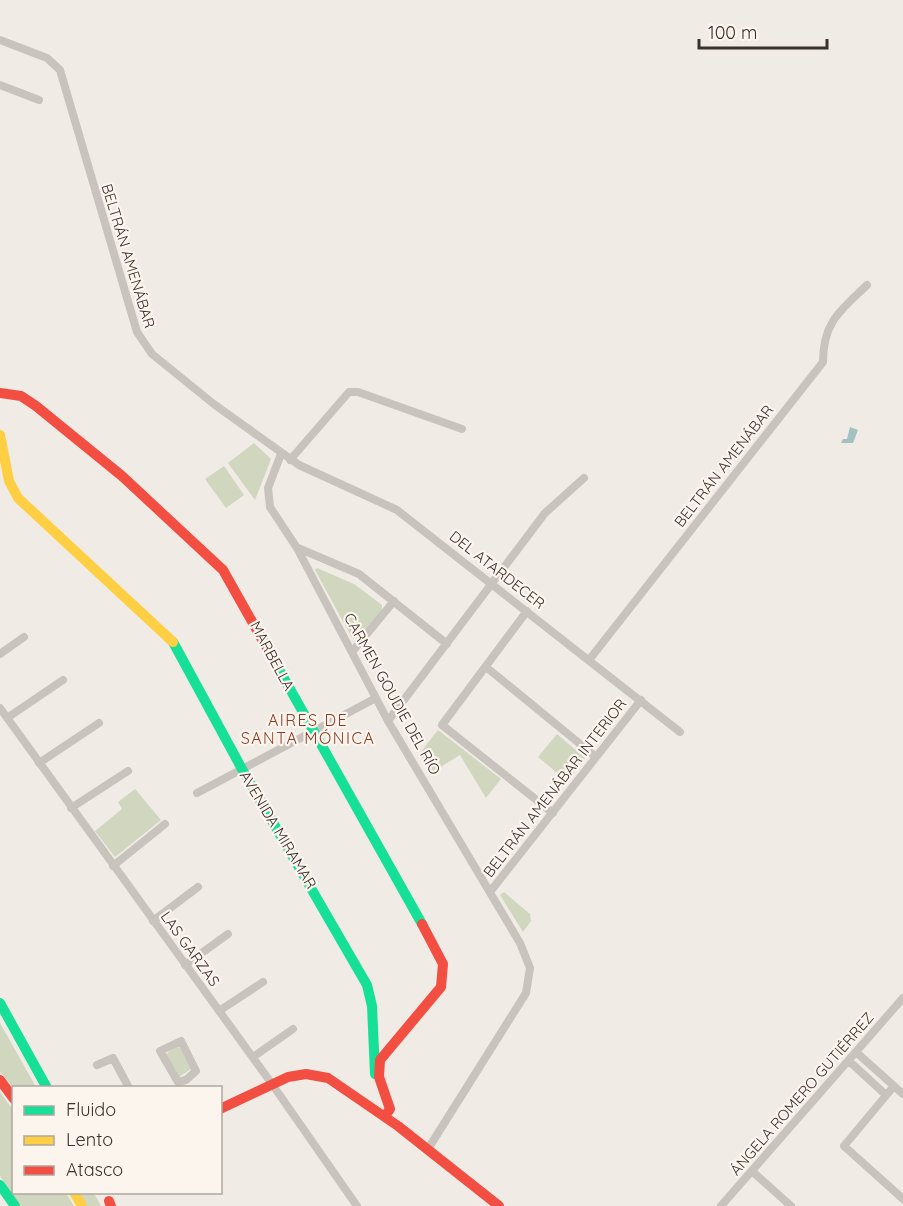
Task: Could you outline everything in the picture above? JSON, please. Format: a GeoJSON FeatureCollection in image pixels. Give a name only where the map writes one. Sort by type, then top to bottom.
{"type":"FeatureCollection","features":[{"type":"Feature","properties":{"kind":"main road","name":"MARBELLA"},"geometry":{"type":"LineString","coordinates":[[0,393],[21,396],[36,406],[122,476],[217,564],[239,594],[312,732],[443,964],[441,987],[380,1060],[380,1082],[390,1109],[385,1116]]}},
{"type":"Feature","properties":{"kind":"main road","name":"AVENIDA MIRAMAR"},"geometry":{"type":"LineString","coordinates":[[0,435],[9,481],[18,498],[170,638],[242,769],[367,985],[371,1002],[372,1065],[380,1082]]}},
{"type":"Feature","properties":{"kind":"main road"},"geometry":{"type":"LineString","coordinates":[[0,1003],[46,1086]]}},
{"type":"Feature","properties":{"kind":"main road"},"geometry":{"type":"LineString","coordinates":[[222,1108],[272,1083],[294,1075],[322,1077],[348,1090],[385,1116],[499,1206]]}},
{"type":"Feature","properties":{"kind":"main road"},"geometry":{"type":"LineString","coordinates":[[0,1080],[12,1096]]}},
{"type":"Feature","properties":{"kind":"main road"},"geometry":{"type":"LineString","coordinates":[[0,1185],[15,1206]]}},
{"type":"Feature","properties":{"kind":"main road"},"geometry":{"type":"LineString","coordinates":[[0,1194],[10,1206]]}},
{"type":"Feature","properties":{"kind":"street","name":"BELTRÁN AMENÁBAR"},"geometry":{"type":"LineString","coordinates":[[0,40],[47,58],[60,70],[134,324],[144,345],[215,405],[281,454]]}},
{"type":"Feature","properties":{"kind":"street"},"geometry":{"type":"LineString","coordinates":[[0,85],[39,100]]}},
{"type":"Feature","properties":{"kind":"street","name":"BELTRÁN AMENÁBAR"},"geometry":{"type":"LineString","coordinates":[[589,660],[823,362],[823,342],[831,320],[867,285]]}},
{"type":"Feature","properties":{"kind":"street"},"geometry":{"type":"LineString","coordinates":[[290,460],[349,392],[358,392],[462,429]]}},
{"type":"Feature","properties":{"kind":"street","name":"DEL ATARDECER"},"geometry":{"type":"LineString","coordinates":[[281,454],[397,510],[680,732]]}},
{"type":"Feature","properties":{"kind":"street","name":"CARMEN GOUDIE DEL RÍO"},"geometry":{"type":"LineString","coordinates":[[281,454],[268,488],[267,498],[270,507],[297,548],[388,721],[520,943],[530,968],[526,993],[428,1149]]}},
{"type":"Feature","properties":{"kind":"street"},"geometry":{"type":"LineString","coordinates":[[388,721],[545,513],[584,478]]}},
{"type":"Feature","properties":{"kind":"street"},"geometry":{"type":"LineString","coordinates":[[297,548],[359,574],[447,644]]}},
{"type":"Feature","properties":{"kind":"street"},"geometry":{"type":"LineString","coordinates":[[352,652],[394,601]]}},
{"type":"Feature","properties":{"kind":"street"},"geometry":{"type":"LineString","coordinates":[[527,611],[442,725],[553,813]]}},
{"type":"Feature","properties":{"kind":"street"},"geometry":{"type":"LineString","coordinates":[[0,654],[24,637]]}},
{"type":"Feature","properties":{"kind":"street"},"geometry":{"type":"LineString","coordinates":[[486,667],[596,757]]}},
{"type":"Feature","properties":{"kind":"street"},"geometry":{"type":"LineString","coordinates":[[7,718],[63,680]]}},
{"type":"Feature","properties":{"kind":"street"},"geometry":{"type":"LineString","coordinates":[[197,793],[376,698]]}},
{"type":"Feature","properties":{"kind":"street","name":"BELTRÁN AMENÁBAR INTERIOR"},"geometry":{"type":"LineString","coordinates":[[490,892],[640,700]]}},
{"type":"Feature","properties":{"kind":"street","name":"LAS GARZAS"},"geometry":{"type":"LineString","coordinates":[[0,708],[272,1083],[357,1206]]}},
{"type":"Feature","properties":{"kind":"street"},"geometry":{"type":"LineString","coordinates":[[39,763],[99,723]]}},
{"type":"Feature","properties":{"kind":"street"},"geometry":{"type":"LineString","coordinates":[[71,808],[128,771]]}},
{"type":"Feature","properties":{"kind":"street"},"geometry":{"type":"LineString","coordinates":[[113,866],[165,824]]}},
{"type":"Feature","properties":{"kind":"street"},"geometry":{"type":"LineString","coordinates":[[153,921],[198,887]]}},
{"type":"Feature","properties":{"kind":"street"},"geometry":{"type":"LineString","coordinates":[[185,965],[228,934]]}},
{"type":"Feature","properties":{"kind":"street"},"geometry":{"type":"LineString","coordinates":[[219,1011],[263,981]]}},
{"type":"Feature","properties":{"kind":"street","name":"ÁNGELA ROMERO GUTIÉRREZ"},"geometry":{"type":"LineString","coordinates":[[721,1206],[903,998]]}},
{"type":"Feature","properties":{"kind":"street"},"geometry":{"type":"LineString","coordinates":[[253,1057],[293,1029]]}},
{"type":"Feature","properties":{"kind":"street"},"geometry":{"type":"LineString","coordinates":[[181,1041],[196,1071],[188,1084],[176,1081],[160,1052],[181,1041]]}},
{"type":"Feature","properties":{"kind":"street"},"geometry":{"type":"LineString","coordinates":[[856,1052],[903,1094]]}},
{"type":"Feature","properties":{"kind":"street"},"geometry":{"type":"LineString","coordinates":[[97,1065],[113,1058],[128,1086]]}},
{"type":"Feature","properties":{"kind":"street"},"geometry":{"type":"LineString","coordinates":[[849,1061],[886,1095]]}},
{"type":"Feature","properties":{"kind":"street"},"geometry":{"type":"LineString","coordinates":[[894,1086],[844,1146],[903,1199]]}},
{"type":"Feature","properties":{"kind":"street"},"geometry":{"type":"LineString","coordinates":[[753,1172],[790,1206]]}},
{"type":"Feature","properties":{"kind":"green space"},"geometry":{"type":"Polygon","coordinates":[[[254,443],[271,459],[255,500],[228,463],[254,443]]]}},
{"type":"Feature","properties":{"kind":"green space"},"geometry":{"type":"Polygon","coordinates":[[[224,466],[244,495],[226,508],[205,479],[224,466]]]}},
{"type":"Feature","properties":{"kind":"green space"},"geometry":{"type":"Polygon","coordinates":[[[317,568],[354,584],[382,605],[382,610],[359,639],[352,638],[315,570],[317,568]]]}},
{"type":"Feature","properties":{"kind":"green space"},"geometry":{"type":"Polygon","coordinates":[[[438,730],[501,779],[486,798],[460,755],[431,773],[419,754],[438,730]]]}},
{"type":"Feature","properties":{"kind":"green space"},"geometry":{"type":"Polygon","coordinates":[[[557,734],[585,758],[567,781],[538,757],[557,734]]]}},
{"type":"Feature","properties":{"kind":"green space"},"geometry":{"type":"Polygon","coordinates":[[[135,789],[161,820],[115,857],[95,831],[122,809],[118,802],[135,789]]]}},
{"type":"Feature","properties":{"kind":"green space"},"geometry":{"type":"Polygon","coordinates":[[[504,892],[530,914],[531,921],[523,932],[500,895],[504,892]]]}},
{"type":"Feature","properties":{"kind":"green space"},"geometry":{"type":"Polygon","coordinates":[[[0,1023],[35,1086],[12,1086],[0,1072],[0,1023]]]}},
{"type":"Feature","properties":{"kind":"green space"},"geometry":{"type":"Polygon","coordinates":[[[176,1046],[180,1048],[191,1069],[179,1077],[165,1055],[176,1046]]]}},
{"type":"Feature","properties":{"kind":"green space"},"geometry":{"type":"Polygon","coordinates":[[[0,1092],[12,1109],[12,1193],[0,1176],[0,1092]]]}},
{"type":"Feature","properties":{"kind":"green space"},"geometry":{"type":"Polygon","coordinates":[[[13,1194],[67,1194],[74,1206],[21,1206],[13,1194]]]}},
{"type":"Feature","properties":{"kind":"green space"},"geometry":{"type":"Polygon","coordinates":[[[80,1194],[95,1194],[101,1206],[87,1206],[80,1194]]]}},
{"type":"Feature","properties":{"kind":"water"},"geometry":{"type":"Polygon","coordinates":[[[850,427],[858,430],[853,443],[841,443],[843,439],[847,439],[850,427]]]}},
{"type":"Feature","properties":{"kind":"traffic: fast"},"geometry":{"type":"LineString","coordinates":[[173,642],[242,769],[367,985],[372,1006],[375,1074]]}},
{"type":"Feature","properties":{"kind":"traffic: fast"},"geometry":{"type":"LineString","coordinates":[[272,657],[422,924]]}},
{"type":"Feature","properties":{"kind":"traffic: fast"},"geometry":{"type":"LineString","coordinates":[[0,1003],[46,1086]]}},
{"type":"Feature","properties":{"kind":"traffic: fast"},"geometry":{"type":"LineString","coordinates":[[0,1185],[15,1206]]}},
{"type":"Feature","properties":{"kind":"traffic: slow"},"geometry":{"type":"LineString","coordinates":[[0,435],[9,481],[18,498],[173,642]]}},
{"type":"Feature","properties":{"kind":"traffic: slow"},"geometry":{"type":"LineString","coordinates":[[75,1194],[82,1206]]}},
{"type":"Feature","properties":{"kind":"traffic: jam"},"geometry":{"type":"LineString","coordinates":[[0,393],[21,396],[36,406],[122,476],[223,570],[272,657]]}},
{"type":"Feature","properties":{"kind":"traffic: jam"},"geometry":{"type":"LineString","coordinates":[[385,1116],[390,1109],[379,1077],[380,1060],[441,987],[443,964],[422,924]]}},
{"type":"Feature","properties":{"kind":"traffic: jam"},"geometry":{"type":"LineString","coordinates":[[222,1108],[288,1077],[306,1074],[328,1078],[398,1126],[499,1206]]}},
{"type":"Feature","properties":{"kind":"traffic: jam"},"geometry":{"type":"LineString","coordinates":[[0,1080],[12,1096]]}},
{"type":"Feature","properties":{"kind":"traffic: jam"},"geometry":{"type":"LineString","coordinates":[[109,1201],[111,1206]]}},
{"type":"Feature","properties":{"kind":"district","name":"AIRES DE SANTA MÓNICA"},"geometry":{"type":"Point","coordinates":[308,729]}}]}
